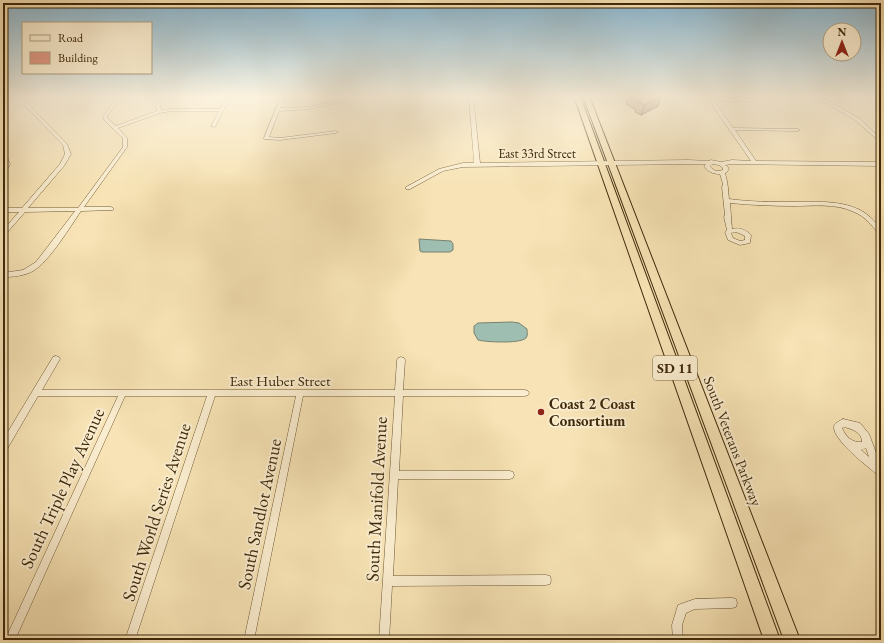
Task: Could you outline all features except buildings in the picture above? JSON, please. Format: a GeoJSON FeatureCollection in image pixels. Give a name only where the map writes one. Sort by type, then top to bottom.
{"type":"FeatureCollection","features":[{"type":"Feature","properties":{"kind":"highway","name":"South Veterans Parkway"},"geometry":{"type":"LineString","coordinates":[[590,126],[607,163],[792,640]]}},
{"type":"Feature","properties":{"kind":"highway","name":"South Veterans Parkway"},"geometry":{"type":"LineString","coordinates":[[595,126],[772,640]]}},
{"type":"Feature","properties":{"kind":"street"},"geometry":{"type":"LineString","coordinates":[[3,234],[62,165],[68,154],[65,145],[47,126]]}},
{"type":"Feature","properties":{"kind":"street"},"geometry":{"type":"LineString","coordinates":[[3,275],[14,275],[35,268],[125,147],[125,138],[115,128],[120,126]]}},
{"type":"Feature","properties":{"kind":"street"},"geometry":{"type":"LineString","coordinates":[[271,126],[266,138],[280,139],[336,132]]}},
{"type":"Feature","properties":{"kind":"street"},"geometry":{"type":"LineString","coordinates":[[474,126],[477,164]]}},
{"type":"Feature","properties":{"kind":"street"},"geometry":{"type":"LineString","coordinates":[[729,126],[755,163]]}},
{"type":"Feature","properties":{"kind":"street"},"geometry":{"type":"LineString","coordinates":[[865,126],[881,142]]}},
{"type":"Feature","properties":{"kind":"street"},"geometry":{"type":"LineString","coordinates":[[731,129],[798,130]]}},
{"type":"Feature","properties":{"kind":"street"},"geometry":{"type":"LineString","coordinates":[[3,155],[7,164],[3,172]]}},
{"type":"Feature","properties":{"kind":"street","name":"East 33rd Street"},"geometry":{"type":"LineString","coordinates":[[408,188],[441,170],[477,164],[672,163],[723,168]]}},
{"type":"Feature","properties":{"kind":"street","name":"East 33rd Street"},"geometry":{"type":"LineString","coordinates":[[708,166],[714,172],[738,163],[881,164]]}},
{"type":"Feature","properties":{"kind":"street"},"geometry":{"type":"LineString","coordinates":[[723,168],[726,184],[727,217],[730,231],[728,234],[733,241],[740,243],[748,242],[748,236],[741,231],[732,217],[728,215]]}},
{"type":"Feature","properties":{"kind":"street"},"geometry":{"type":"LineString","coordinates":[[714,172],[725,187]]}},
{"type":"Feature","properties":{"kind":"street"},"geometry":{"type":"LineString","coordinates":[[727,201],[756,204],[838,205],[856,210],[871,221],[881,232]]}},
{"type":"Feature","properties":{"kind":"street"},"geometry":{"type":"LineString","coordinates":[[3,210],[111,210]]}},
{"type":"Feature","properties":{"kind":"street"},"geometry":{"type":"LineString","coordinates":[[730,231],[741,231]]}},
{"type":"Feature","properties":{"kind":"street"},"geometry":{"type":"LineString","coordinates":[[3,448],[56,359]]}},
{"type":"Feature","properties":{"kind":"street","name":"South Manifold Avenue"},"geometry":{"type":"LineString","coordinates":[[384,640],[401,360]]}},
{"type":"Feature","properties":{"kind":"street","name":"East Huber Street"},"geometry":{"type":"LineString","coordinates":[[36,393],[525,393]]}},
{"type":"Feature","properties":{"kind":"street","name":"South Triple Play Avenue"},"geometry":{"type":"LineString","coordinates":[[10,640],[123,393]]}},
{"type":"Feature","properties":{"kind":"street","name":"South World Series Avenue"},"geometry":{"type":"LineString","coordinates":[[130,640],[212,394]]}},
{"type":"Feature","properties":{"kind":"street","name":"South Sandlot Avenue"},"geometry":{"type":"LineString","coordinates":[[250,640],[300,394]]}},
{"type":"Feature","properties":{"kind":"street"},"geometry":{"type":"LineString","coordinates":[[843,423],[852,424],[861,429],[866,437],[880,471],[869,463],[838,434],[838,426],[843,423]]}},
{"type":"Feature","properties":{"kind":"street"},"geometry":{"type":"LineString","coordinates":[[850,444],[854,446],[863,446],[867,441]]}},
{"type":"Feature","properties":{"kind":"street"},"geometry":{"type":"LineString","coordinates":[[394,475],[510,475]]}},
{"type":"Feature","properties":{"kind":"street"},"geometry":{"type":"LineString","coordinates":[[387,581],[546,580]]}},
{"type":"Feature","properties":{"kind":"street"},"geometry":{"type":"LineString","coordinates":[[678,640],[677,625],[682,608],[695,604],[732,602]]}},
{"type":"Feature","properties":{"kind":"shaded area"},"geometry":{"type":"Polygon","coordinates":[[[419,239],[451,241],[453,244],[453,250],[450,252],[422,252],[420,251],[419,239]]]}},
{"type":"Feature","properties":{"kind":"shaded area"},"geometry":{"type":"Polygon","coordinates":[[[478,323],[519,323],[527,329],[526,338],[523,340],[510,342],[488,341],[478,340],[474,333],[474,326],[478,323]]]}},
{"type":"Feature","properties":{"kind":"place","name":"Coast 2 Coast Consortium"},"geometry":{"type":"Point","coordinates":[541,412]}}]}
